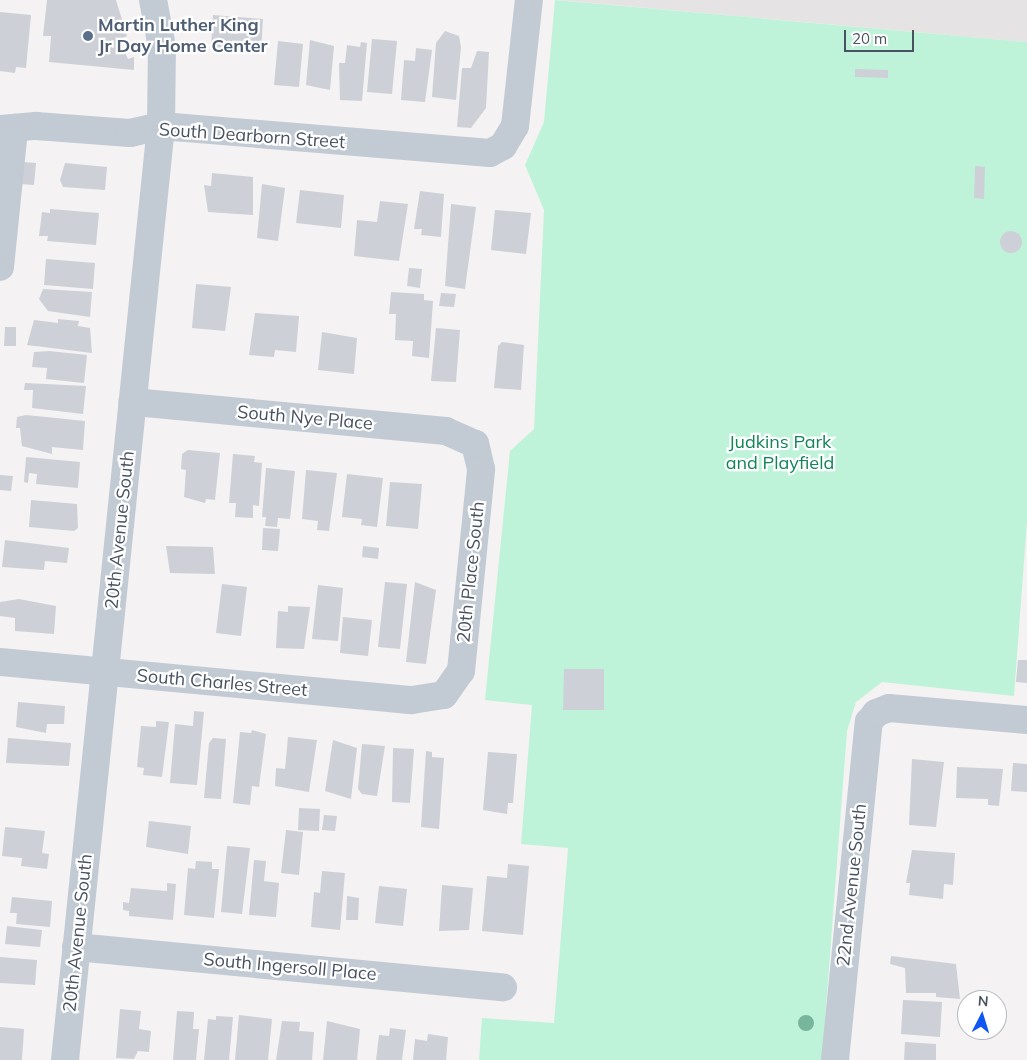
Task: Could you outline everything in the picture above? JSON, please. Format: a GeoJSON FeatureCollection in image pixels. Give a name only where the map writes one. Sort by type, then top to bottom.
{"type":"FeatureCollection","features":[{"type":"Feature","properties":{"kind":"street","name":"20th Avenue South"},"geometry":{"type":"LineString","coordinates":[[65,1060],[161,126],[163,65],[153,0]]}},
{"type":"Feature","properties":{"kind":"street","name":"South Dearborn Street"},"geometry":{"type":"LineString","coordinates":[[7,128],[130,133],[161,126],[475,154],[503,146],[515,126],[529,0]]}},
{"type":"Feature","properties":{"kind":"street"},"geometry":{"type":"LineString","coordinates":[[0,267],[7,128]]}},
{"type":"Feature","properties":{"kind":"street","name":"South Nye Place"},"geometry":{"type":"LineString","coordinates":[[132,402],[446,431],[475,444]]}},
{"type":"Feature","properties":{"kind":"street","name":"20th Place South"},"geometry":{"type":"LineString","coordinates":[[444,695],[461,671],[481,469],[475,444]]}},
{"type":"Feature","properties":{"kind":"street","name":"South Charles Street"},"geometry":{"type":"LineString","coordinates":[[0,662],[412,700],[444,695]]}},
{"type":"Feature","properties":{"kind":"street","name":"22nd Avenue South"},"geometry":{"type":"LineString","coordinates":[[835,1060],[866,733],[876,713],[889,708],[1027,720]]}},
{"type":"Feature","properties":{"kind":"street","name":"South Ingersoll Place"},"geometry":{"type":"LineString","coordinates":[[76,947],[504,987]]}},
{"type":"Feature","properties":{"kind":"shaded area"},"geometry":{"type":"Polygon","coordinates":[[[558,0],[1027,0],[1027,42],[558,0]]]}},
{"type":"Feature","properties":{"kind":"green space","name":"Judkins Park and Playfield"},"geometry":{"type":"Polygon","coordinates":[[[555,0],[1027,42],[1027,521],[1014,696],[882,682],[856,702],[847,731],[822,1060],[479,1060],[482,1018],[554,1023],[568,848],[521,844],[532,705],[485,700],[510,451],[534,429],[544,210],[525,165],[544,122],[555,0]]]}},
{"type":"Feature","properties":{"kind":"building","name":"Martin Luther King Jr Day Home Center"},"geometry":{"type":"Polygon","coordinates":[[[47,0],[116,0],[127,36],[119,40],[128,59],[134,57],[134,70],[49,62],[51,36],[43,36],[47,0]]]}},
{"type":"Feature","properties":{"kind":"building"},"geometry":{"type":"Polygon","coordinates":[[[0,12],[31,15],[26,68],[16,67],[15,73],[0,71],[0,12]]]}},
{"type":"Feature","properties":{"kind":"building"},"geometry":{"type":"Polygon","coordinates":[[[213,15],[263,19],[261,51],[211,47],[213,15]]]}},
{"type":"Feature","properties":{"kind":"building"},"geometry":{"type":"Polygon","coordinates":[[[445,31],[459,36],[461,47],[456,100],[432,97],[436,43],[445,31]]]}},
{"type":"Feature","properties":{"kind":"building"},"geometry":{"type":"Polygon","coordinates":[[[372,39],[397,41],[392,94],[367,92],[372,39]]]}},
{"type":"Feature","properties":{"kind":"building"},"geometry":{"type":"Polygon","coordinates":[[[310,40],[334,46],[330,90],[306,85],[310,40]]]}},
{"type":"Feature","properties":{"kind":"building"},"geometry":{"type":"Polygon","coordinates":[[[278,41],[303,44],[299,87],[274,85],[278,41]]]}},
{"type":"Feature","properties":{"kind":"building"},"geometry":{"type":"Polygon","coordinates":[[[361,42],[367,43],[362,101],[340,100],[339,63],[345,63],[347,45],[360,47],[361,42]]]}},
{"type":"Feature","properties":{"kind":"building"},"geometry":{"type":"Polygon","coordinates":[[[416,48],[432,50],[425,102],[401,100],[404,60],[415,61],[416,48]]]}},
{"type":"Feature","properties":{"kind":"building"},"geometry":{"type":"Polygon","coordinates":[[[477,51],[489,52],[486,108],[471,128],[457,127],[462,68],[471,68],[477,51]]]}},
{"type":"Feature","properties":{"kind":"building"},"geometry":{"type":"Polygon","coordinates":[[[855,69],[888,70],[888,78],[855,77],[855,69]]]}},
{"type":"Feature","properties":{"kind":"building"},"geometry":{"type":"Polygon","coordinates":[[[22,162],[36,163],[34,185],[19,184],[22,162]]]}},
{"type":"Feature","properties":{"kind":"building"},"geometry":{"type":"Polygon","coordinates":[[[65,163],[107,167],[105,190],[63,187],[60,180],[65,163]]]}},
{"type":"Feature","properties":{"kind":"building"},"geometry":{"type":"Polygon","coordinates":[[[975,166],[985,167],[984,199],[974,198],[975,166]]]}},
{"type":"Feature","properties":{"kind":"building"},"geometry":{"type":"Polygon","coordinates":[[[212,173],[253,177],[253,215],[208,212],[204,185],[211,186],[212,173]]]}},
{"type":"Feature","properties":{"kind":"building"},"geometry":{"type":"Polygon","coordinates":[[[262,184],[285,188],[278,241],[257,238],[262,184]]]}},
{"type":"Feature","properties":{"kind":"building"},"geometry":{"type":"Polygon","coordinates":[[[300,190],[344,195],[341,228],[296,223],[300,190]]]}},
{"type":"Feature","properties":{"kind":"building"},"geometry":{"type":"Polygon","coordinates":[[[420,191],[444,194],[441,237],[421,235],[422,229],[414,229],[420,191]]]}},
{"type":"Feature","properties":{"kind":"building"},"geometry":{"type":"Polygon","coordinates":[[[380,201],[408,204],[399,261],[354,256],[357,220],[377,222],[380,201]]]}},
{"type":"Feature","properties":{"kind":"building"},"geometry":{"type":"Polygon","coordinates":[[[451,204],[476,207],[465,289],[445,286],[451,204]]]}},
{"type":"Feature","properties":{"kind":"building"},"geometry":{"type":"Polygon","coordinates":[[[50,209],[99,213],[96,245],[47,241],[48,236],[39,236],[42,212],[50,213],[50,209]]]}},
{"type":"Feature","properties":{"kind":"building"},"geometry":{"type":"Polygon","coordinates":[[[495,210],[531,213],[526,254],[491,250],[495,210]]]}},
{"type":"Feature","properties":{"kind":"building"},"geometry":{"type":"Polygon","coordinates":[[[1011,231],[1019,234],[1022,242],[1019,250],[1011,253],[1003,250],[1000,242],[1003,234],[1011,231]]]}},
{"type":"Feature","properties":{"kind":"building"},"geometry":{"type":"Polygon","coordinates":[[[46,259],[95,263],[93,289],[44,285],[46,259]]]}},
{"type":"Feature","properties":{"kind":"building"},"geometry":{"type":"Polygon","coordinates":[[[409,268],[422,269],[420,288],[407,286],[409,268]]]}},
{"type":"Feature","properties":{"kind":"building"},"geometry":{"type":"Polygon","coordinates":[[[196,284],[231,287],[225,331],[192,328],[196,284]]]}},
{"type":"Feature","properties":{"kind":"building"},"geometry":{"type":"Polygon","coordinates":[[[43,289],[92,292],[90,317],[48,311],[39,299],[43,289]]]}},
{"type":"Feature","properties":{"kind":"building"},"geometry":{"type":"Polygon","coordinates":[[[391,292],[424,294],[424,300],[433,301],[429,358],[412,356],[413,341],[395,340],[396,314],[389,314],[391,292]]]}},
{"type":"Feature","properties":{"kind":"building"},"geometry":{"type":"Polygon","coordinates":[[[441,293],[456,294],[454,307],[439,306],[441,293]]]}},
{"type":"Feature","properties":{"kind":"building"},"geometry":{"type":"Polygon","coordinates":[[[255,313],[299,316],[296,352],[275,350],[274,357],[249,355],[255,313]]]}},
{"type":"Feature","properties":{"kind":"building"},"geometry":{"type":"Polygon","coordinates":[[[58,319],[79,321],[78,326],[90,328],[92,353],[27,345],[34,320],[58,323],[58,319]]]}},
{"type":"Feature","properties":{"kind":"building"},"geometry":{"type":"Polygon","coordinates":[[[5,327],[16,327],[16,346],[4,346],[5,327]]]}},
{"type":"Feature","properties":{"kind":"building"},"geometry":{"type":"Polygon","coordinates":[[[436,328],[460,330],[456,382],[431,381],[436,328]]]}},
{"type":"Feature","properties":{"kind":"building"},"geometry":{"type":"Polygon","coordinates":[[[322,332],[357,338],[354,374],[318,370],[322,332]]]}},
{"type":"Feature","properties":{"kind":"building"},"geometry":{"type":"Polygon","coordinates":[[[502,342],[524,345],[521,390],[494,388],[498,346],[502,342]]]}},
{"type":"Feature","properties":{"kind":"building"},"geometry":{"type":"Polygon","coordinates":[[[49,351],[87,355],[84,383],[46,379],[47,368],[32,367],[34,352],[49,351]]]}},
{"type":"Feature","properties":{"kind":"building"},"geometry":{"type":"Polygon","coordinates":[[[25,383],[86,386],[83,414],[32,408],[33,390],[24,390],[25,383]]]}},
{"type":"Feature","properties":{"kind":"building"},"geometry":{"type":"Polygon","coordinates":[[[26,415],[85,421],[83,450],[52,447],[52,454],[22,446],[20,428],[16,428],[17,417],[26,415]]]}},
{"type":"Feature","properties":{"kind":"building"},"geometry":{"type":"Polygon","coordinates":[[[188,450],[220,453],[215,500],[206,499],[205,503],[184,497],[186,470],[181,469],[182,454],[188,450]]]}},
{"type":"Feature","properties":{"kind":"building"},"geometry":{"type":"Polygon","coordinates":[[[233,454],[255,456],[254,462],[262,463],[259,506],[253,505],[253,518],[235,517],[236,503],[229,503],[233,454]]]}},
{"type":"Feature","properties":{"kind":"building"},"geometry":{"type":"Polygon","coordinates":[[[26,457],[80,462],[78,488],[36,484],[37,474],[29,473],[28,483],[24,482],[26,457]]]}},
{"type":"Feature","properties":{"kind":"building"},"geometry":{"type":"Polygon","coordinates":[[[266,468],[295,471],[290,519],[278,518],[277,527],[265,526],[266,517],[262,517],[266,468]]]}},
{"type":"Feature","properties":{"kind":"building"},"geometry":{"type":"Polygon","coordinates":[[[306,470],[337,473],[329,531],[317,530],[318,521],[302,519],[306,470]]]}},
{"type":"Feature","properties":{"kind":"building"},"geometry":{"type":"Polygon","coordinates":[[[347,474],[383,478],[377,527],[361,525],[362,519],[342,517],[347,474]]]}},
{"type":"Feature","properties":{"kind":"building"},"geometry":{"type":"Polygon","coordinates":[[[0,475],[13,476],[11,491],[0,490],[0,475]]]}},
{"type":"Feature","properties":{"kind":"building"},"geometry":{"type":"Polygon","coordinates":[[[390,482],[422,484],[418,529],[386,526],[390,482]]]}},
{"type":"Feature","properties":{"kind":"building"},"geometry":{"type":"Polygon","coordinates":[[[31,500],[77,504],[78,528],[74,531],[29,527],[31,500]]]}},
{"type":"Feature","properties":{"kind":"building"},"geometry":{"type":"Polygon","coordinates":[[[263,528],[280,529],[278,551],[262,550],[263,528]]]}},
{"type":"Feature","properties":{"kind":"building"},"geometry":{"type":"Polygon","coordinates":[[[5,540],[69,548],[67,563],[45,561],[44,570],[2,567],[5,540]]]}},
{"type":"Feature","properties":{"kind":"building"},"geometry":{"type":"Polygon","coordinates":[[[166,546],[213,547],[215,574],[170,573],[166,546]]]}},
{"type":"Feature","properties":{"kind":"building"},"geometry":{"type":"Polygon","coordinates":[[[363,546],[379,548],[378,559],[362,557],[363,546]]]}},
{"type":"Feature","properties":{"kind":"building"},"geometry":{"type":"Polygon","coordinates":[[[385,582],[407,584],[400,649],[378,647],[385,582]]]}},
{"type":"Feature","properties":{"kind":"building"},"geometry":{"type":"Polygon","coordinates":[[[415,582],[436,590],[426,664],[406,662],[415,582]]]}},
{"type":"Feature","properties":{"kind":"building"},"geometry":{"type":"Polygon","coordinates":[[[222,584],[247,587],[241,636],[216,633],[222,584]]]}},
{"type":"Feature","properties":{"kind":"building"},"geometry":{"type":"Polygon","coordinates":[[[318,585],[343,588],[338,641],[312,639],[318,585]]]}},
{"type":"Feature","properties":{"kind":"building"},"geometry":{"type":"Polygon","coordinates":[[[19,599],[56,606],[54,634],[15,631],[15,618],[0,616],[0,602],[19,599]]]}},
{"type":"Feature","properties":{"kind":"building"},"geometry":{"type":"Polygon","coordinates":[[[288,606],[310,607],[304,649],[276,648],[278,611],[288,612],[288,606]]]}},
{"type":"Feature","properties":{"kind":"building"},"geometry":{"type":"Polygon","coordinates":[[[343,617],[372,620],[368,656],[340,653],[343,617]]]}},
{"type":"Feature","properties":{"kind":"building"},"geometry":{"type":"Polygon","coordinates":[[[1018,660],[1027,660],[1027,683],[1016,682],[1018,660]]]}},
{"type":"Feature","properties":{"kind":"building"},"geometry":{"type":"Polygon","coordinates":[[[564,669],[604,669],[604,710],[563,710],[564,669]]]}},
{"type":"Feature","properties":{"kind":"building"},"geometry":{"type":"Polygon","coordinates":[[[18,702],[65,706],[64,724],[47,724],[46,733],[16,727],[18,702]]]}},
{"type":"Feature","properties":{"kind":"building"},"geometry":{"type":"Polygon","coordinates":[[[194,711],[204,712],[197,785],[170,783],[175,724],[193,726],[194,711]]]}},
{"type":"Feature","properties":{"kind":"building"},"geometry":{"type":"Polygon","coordinates":[[[156,721],[169,722],[162,777],[143,775],[144,768],[137,767],[141,726],[156,727],[156,721]]]}},
{"type":"Feature","properties":{"kind":"building"},"geometry":{"type":"Polygon","coordinates":[[[252,730],[266,734],[259,787],[252,786],[250,805],[233,803],[240,732],[251,733],[252,730]]]}},
{"type":"Feature","properties":{"kind":"building"},"geometry":{"type":"Polygon","coordinates":[[[288,737],[317,740],[309,792],[275,786],[276,768],[285,769],[288,737]]]}},
{"type":"Feature","properties":{"kind":"building"},"geometry":{"type":"Polygon","coordinates":[[[8,738],[71,743],[69,766],[6,763],[8,738]]]}},
{"type":"Feature","properties":{"kind":"building"},"geometry":{"type":"Polygon","coordinates":[[[213,738],[226,739],[221,799],[204,798],[209,743],[213,738]]]}},
{"type":"Feature","properties":{"kind":"building"},"geometry":{"type":"Polygon","coordinates":[[[333,740],[357,748],[351,799],[325,791],[333,740]]]}},
{"type":"Feature","properties":{"kind":"building"},"geometry":{"type":"Polygon","coordinates":[[[362,744],[385,746],[377,796],[362,794],[358,789],[362,744]]]}},
{"type":"Feature","properties":{"kind":"building"},"geometry":{"type":"Polygon","coordinates":[[[393,748],[414,749],[410,803],[392,802],[393,748]]]}},
{"type":"Feature","properties":{"kind":"building"},"geometry":{"type":"Polygon","coordinates":[[[426,751],[432,752],[432,757],[444,758],[439,829],[421,827],[426,751]]]}},
{"type":"Feature","properties":{"kind":"building"},"geometry":{"type":"Polygon","coordinates":[[[488,752],[517,754],[513,803],[508,803],[507,814],[483,810],[488,752]]]}},
{"type":"Feature","properties":{"kind":"building"},"geometry":{"type":"Polygon","coordinates":[[[912,759],[944,762],[936,827],[909,825],[912,759]]]}},
{"type":"Feature","properties":{"kind":"building"},"geometry":{"type":"Polygon","coordinates":[[[1013,763],[1027,764],[1027,792],[1011,791],[1013,763]]]}},
{"type":"Feature","properties":{"kind":"building"},"geometry":{"type":"Polygon","coordinates":[[[957,767],[1003,769],[999,806],[988,805],[988,799],[956,798],[957,767]]]}},
{"type":"Feature","properties":{"kind":"building"},"geometry":{"type":"Polygon","coordinates":[[[299,808],[320,809],[319,831],[298,830],[299,808]]]}},
{"type":"Feature","properties":{"kind":"building"},"geometry":{"type":"Polygon","coordinates":[[[324,815],[337,816],[335,831],[322,830],[324,815]]]}},
{"type":"Feature","properties":{"kind":"building"},"geometry":{"type":"Polygon","coordinates":[[[149,821],[191,826],[188,854],[146,847],[149,821]]]}},
{"type":"Feature","properties":{"kind":"building"},"geometry":{"type":"Polygon","coordinates":[[[5,827],[45,831],[42,853],[49,854],[47,869],[21,866],[22,858],[2,856],[5,827]]]}},
{"type":"Feature","properties":{"kind":"building"},"geometry":{"type":"Polygon","coordinates":[[[286,830],[303,832],[299,875],[281,873],[286,830]]]}},
{"type":"Feature","properties":{"kind":"building"},"geometry":{"type":"Polygon","coordinates":[[[227,846],[250,848],[242,914],[221,912],[227,846]]]}},
{"type":"Feature","properties":{"kind":"building"},"geometry":{"type":"Polygon","coordinates":[[[912,850],[955,853],[953,885],[944,884],[943,899],[909,895],[910,883],[906,883],[912,850]]]}},
{"type":"Feature","properties":{"kind":"building"},"geometry":{"type":"Polygon","coordinates":[[[254,860],[266,861],[264,881],[279,883],[276,917],[249,915],[254,860]]]}},
{"type":"Feature","properties":{"kind":"building"},"geometry":{"type":"Polygon","coordinates":[[[196,861],[212,862],[212,869],[219,869],[214,918],[184,915],[188,868],[195,869],[196,861]]]}},
{"type":"Feature","properties":{"kind":"building"},"geometry":{"type":"Polygon","coordinates":[[[508,864],[529,866],[523,935],[482,931],[487,876],[507,878],[508,864]]]}},
{"type":"Feature","properties":{"kind":"building"},"geometry":{"type":"Polygon","coordinates":[[[322,871],[345,873],[340,930],[311,927],[314,892],[320,893],[322,871]]]}},
{"type":"Feature","properties":{"kind":"building"},"geometry":{"type":"Polygon","coordinates":[[[167,883],[176,884],[173,920],[129,916],[129,911],[123,910],[123,902],[129,903],[131,888],[167,891],[167,883]]]}},
{"type":"Feature","properties":{"kind":"building"},"geometry":{"type":"Polygon","coordinates":[[[442,885],[473,888],[469,930],[439,931],[442,885]]]}},
{"type":"Feature","properties":{"kind":"building"},"geometry":{"type":"Polygon","coordinates":[[[379,886],[407,889],[403,926],[375,923],[379,886]]]}},
{"type":"Feature","properties":{"kind":"building"},"geometry":{"type":"Polygon","coordinates":[[[347,896],[359,898],[358,920],[346,920],[347,896]]]}},
{"type":"Feature","properties":{"kind":"building"},"geometry":{"type":"Polygon","coordinates":[[[12,897],[52,901],[50,927],[16,924],[17,913],[10,913],[12,897]]]}},
{"type":"Feature","properties":{"kind":"building"},"geometry":{"type":"Polygon","coordinates":[[[7,926],[42,930],[40,947],[5,944],[7,926]]]}},
{"type":"Feature","properties":{"kind":"building"},"geometry":{"type":"Polygon","coordinates":[[[891,956],[956,964],[959,990],[957,990],[957,999],[936,997],[936,993],[906,993],[905,968],[890,964],[891,956]]]}},
{"type":"Feature","properties":{"kind":"building"},"geometry":{"type":"Polygon","coordinates":[[[0,957],[37,960],[35,985],[0,983],[0,957]]]}},
{"type":"Feature","properties":{"kind":"building"},"geometry":{"type":"Polygon","coordinates":[[[903,1000],[942,1002],[940,1037],[901,1034],[903,1000]]]}},
{"type":"Feature","properties":{"kind":"building"},"geometry":{"type":"Polygon","coordinates":[[[120,1009],[141,1011],[139,1029],[151,1031],[149,1052],[138,1051],[134,1059],[116,1058],[120,1009]]]}},
{"type":"Feature","properties":{"kind":"building"},"geometry":{"type":"Polygon","coordinates":[[[177,1011],[194,1012],[193,1029],[199,1029],[196,1060],[173,1060],[177,1011]]]}},
{"type":"Feature","properties":{"kind":"building"},"geometry":{"type":"Polygon","coordinates":[[[239,1015],[272,1019],[268,1060],[235,1060],[239,1015]]]}},
{"type":"Feature","properties":{"kind":"building"},"geometry":{"type":"Polygon","coordinates":[[[216,1016],[233,1017],[229,1060],[204,1060],[208,1019],[216,1020],[216,1016]]]}},
{"type":"Feature","properties":{"kind":"building"},"geometry":{"type":"Polygon","coordinates":[[[282,1021],[300,1022],[299,1031],[314,1032],[312,1060],[276,1060],[282,1021]]]}},
{"type":"Feature","properties":{"kind":"building"},"geometry":{"type":"Polygon","coordinates":[[[327,1021],[360,1029],[357,1060],[323,1060],[327,1021]]]}},
{"type":"Feature","properties":{"kind":"building"},"geometry":{"type":"Polygon","coordinates":[[[0,1027],[24,1029],[22,1060],[0,1060],[0,1027]]]}},
{"type":"Feature","properties":{"kind":"building"},"geometry":{"type":"Polygon","coordinates":[[[390,1028],[406,1030],[402,1060],[376,1060],[379,1035],[389,1036],[390,1028]]]}},
{"type":"Feature","properties":{"kind":"building"},"geometry":{"type":"Polygon","coordinates":[[[428,1034],[448,1037],[446,1060],[413,1060],[415,1039],[427,1041],[428,1034]]]}},
{"type":"Feature","properties":{"kind":"building"},"geometry":{"type":"Polygon","coordinates":[[[905,1042],[936,1044],[936,1060],[904,1060],[905,1042]]]}},
{"type":"Feature","properties":{"kind":"place","name":"Martin Luther King Jr Day Home Center"},"geometry":{"type":"Point","coordinates":[88,36]}}]}
